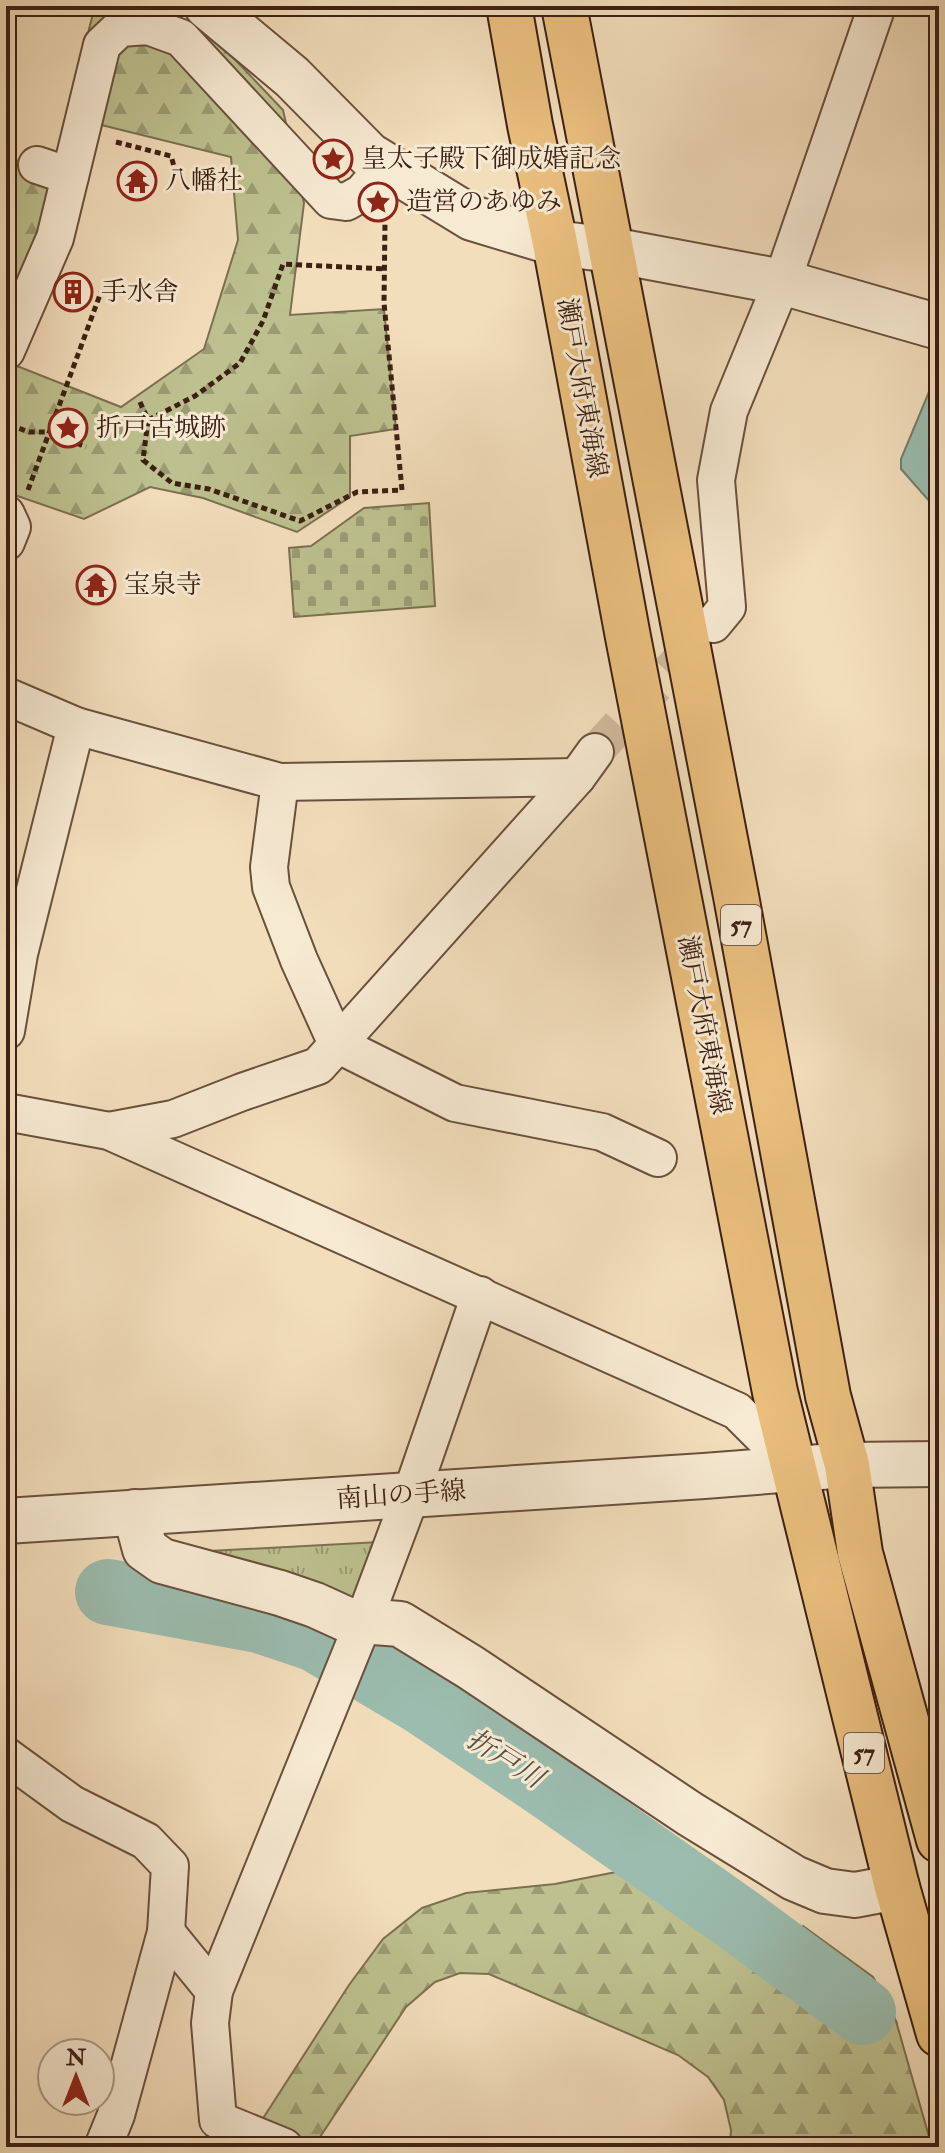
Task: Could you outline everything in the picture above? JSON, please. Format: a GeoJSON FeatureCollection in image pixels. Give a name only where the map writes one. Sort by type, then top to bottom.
{"type":"FeatureCollection","features":[{"type":"Feature","properties":{"kind":"main road","name":"瀬戸大府東海線"},"geometry":{"type":"LineString","coordinates":[[509,6],[775,1392],[897,1887],[939,2034]]}},
{"type":"Feature","properties":{"kind":"main road","name":"瀬戸大府東海線"},"geometry":{"type":"LineString","coordinates":[[564,6],[736,896],[828,1396],[847,1465],[860,1553],[939,1840]]}},
{"type":"Feature","properties":{"kind":"street"},"geometry":{"type":"LineString","coordinates":[[207,6],[292,77],[369,155],[472,218],[555,243],[612,250],[782,282],[939,327]]}},
{"type":"Feature","properties":{"kind":"street"},"geometry":{"type":"LineString","coordinates":[[713,624],[727,607],[716,480],[729,411],[782,282],[877,6]]}},
{"type":"Feature","properties":{"kind":"street"},"geometry":{"type":"LineString","coordinates":[[6,351],[55,238],[53,171],[102,45],[120,28],[148,26],[181,38],[331,200],[346,202],[362,193],[386,165]]}},
{"type":"Feature","properties":{"kind":"street"},"geometry":{"type":"LineString","coordinates":[[6,542],[16,504]]}},
{"type":"Feature","properties":{"kind":"street"},"geometry":{"type":"LineString","coordinates":[[6,696],[76,726],[280,782],[586,765],[318,1066],[173,1119],[109,1131]]}},
{"type":"Feature","properties":{"kind":"street"},"geometry":{"type":"LineString","coordinates":[[6,1031],[19,954],[76,726]]}},
{"type":"Feature","properties":{"kind":"street"},"geometry":{"type":"LineString","coordinates":[[280,782],[269,867],[271,887],[299,960],[337,1044],[455,1103],[602,1132],[658,1158]]}},
{"type":"Feature","properties":{"kind":"street"},"geometry":{"type":"LineString","coordinates":[[6,1112],[109,1131],[737,1411],[795,1469]]}},
{"type":"Feature","properties":{"kind":"street"},"geometry":{"type":"LineString","coordinates":[[284,2147],[218,2120],[210,2023],[214,1991],[361,1628],[480,1295]]}},
{"type":"Feature","properties":{"kind":"street","name":"南山の手線"},"geometry":{"type":"LineString","coordinates":[[6,1521],[847,1465],[939,1464]]}},
{"type":"Feature","properties":{"kind":"street"},"geometry":{"type":"LineString","coordinates":[[135,1512],[145,1549],[162,1561],[280,1593],[315,1605],[361,1628],[400,1624],[690,1814],[794,1878],[825,1891],[855,1895],[897,1887]]}},
{"type":"Feature","properties":{"kind":"street"},"geometry":{"type":"LineString","coordinates":[[6,1756],[72,1804],[146,1841],[170,1866],[166,1932],[116,2115],[103,2147]]}},
{"type":"Feature","properties":{"kind":"street"},"geometry":{"type":"LineString","coordinates":[[166,1932],[214,1991]]}},
{"type":"Feature","properties":{"kind":"path"},"geometry":{"type":"LineString","coordinates":[[105,140],[171,156],[176,173]]}},
{"type":"Feature","properties":{"kind":"path"},"geometry":{"type":"LineString","coordinates":[[140,402],[148,420],[143,460],[172,483],[209,489],[300,521],[357,492],[402,490],[384,303],[386,165]]}},
{"type":"Feature","properties":{"kind":"path"},"geometry":{"type":"LineString","coordinates":[[148,420],[195,396],[240,363],[263,321],[283,264],[385,269]]}},
{"type":"Feature","properties":{"kind":"path"},"geometry":{"type":"LineString","coordinates":[[16,504],[50,432],[101,292]]}},
{"type":"Feature","properties":{"kind":"path"},"geometry":{"type":"LineString","coordinates":[[10,425],[29,432],[50,432],[86,447]]}},
{"type":"Feature","properties":{"kind":"green space"},"geometry":{"type":"Polygon","coordinates":[[[95,6],[167,8],[223,47],[283,110],[304,203],[290,315],[384,309],[396,429],[350,436],[350,497],[297,532],[203,498],[150,487],[84,519],[6,492],[6,377],[12,364],[121,407],[204,349],[238,240],[231,157],[73,118],[43,243],[6,327],[6,158],[53,169],[95,6]]]}},
{"type":"Feature","properties":{"kind":"green space"},"geometry":{"type":"Polygon","coordinates":[[[429,503],[435,606],[294,617],[289,548],[311,546],[364,508],[429,503]]]}},
{"type":"Feature","properties":{"kind":"green space"},"geometry":{"type":"Polygon","coordinates":[[[379,1542],[355,1612],[172,1553],[379,1542]]]}},
{"type":"Feature","properties":{"kind":"green space"},"geometry":{"type":"Polygon","coordinates":[[[521,1738],[575,1774],[567,1786],[513,1749],[521,1738]]]}},
{"type":"Feature","properties":{"kind":"green space"},"geometry":{"type":"Polygon","coordinates":[[[617,1801],[664,1834],[654,1847],[607,1814],[617,1801]]]}},
{"type":"Feature","properties":{"kind":"green space"},"geometry":{"type":"Polygon","coordinates":[[[631,1858],[857,2024],[873,2005],[896,2021],[932,2147],[730,2147],[731,2130],[724,2100],[708,2077],[678,2055],[489,1974],[460,1973],[435,1982],[406,2007],[316,2143],[260,2123],[349,1985],[383,1939],[422,1908],[466,1893],[555,1884],[621,1871],[631,1858]]]}},
{"type":"Feature","properties":{"kind":"green space"},"geometry":{"type":"Polygon","coordinates":[[[710,1861],[759,1896],[748,1912],[698,1878],[710,1861]]]}},
{"type":"Feature","properties":{"kind":"green space"},"geometry":{"type":"Polygon","coordinates":[[[803,1926],[873,1977],[896,2021],[788,1941],[803,1926]]]}},
{"type":"Feature","properties":{"kind":"shaded area"},"geometry":{"type":"Polygon","coordinates":[[[939,368],[939,512],[901,469],[901,459],[939,368]]]}},
{"type":"Feature","properties":{"kind":"waterway","name":"折戸川"},"geometry":{"type":"LineString","coordinates":[[108,1592],[259,1620],[316,1639],[423,1702],[554,1790],[863,2012]]}},
{"type":"Feature","properties":{"kind":"tunnel"},"geometry":{"type":"LineString","coordinates":[[595,752],[702,636]]}},
{"type":"Feature","properties":{"kind":"place","name":"皇太子殿下御成婚記念"},"geometry":{"type":"Point","coordinates":[333,159]}},
{"type":"Feature","properties":{"kind":"place","name":"八幡社"},"geometry":{"type":"Point","coordinates":[137,181]}},
{"type":"Feature","properties":{"kind":"place","name":"造営のあゆみ"},"geometry":{"type":"Point","coordinates":[378,202]}},
{"type":"Feature","properties":{"kind":"place","name":"手水舎"},"geometry":{"type":"Point","coordinates":[73,292]}},
{"type":"Feature","properties":{"kind":"place","name":"折戸古城跡"},"geometry":{"type":"Point","coordinates":[68,428]}},
{"type":"Feature","properties":{"kind":"place","name":"宝泉寺"},"geometry":{"type":"Point","coordinates":[96,585]}}]}
